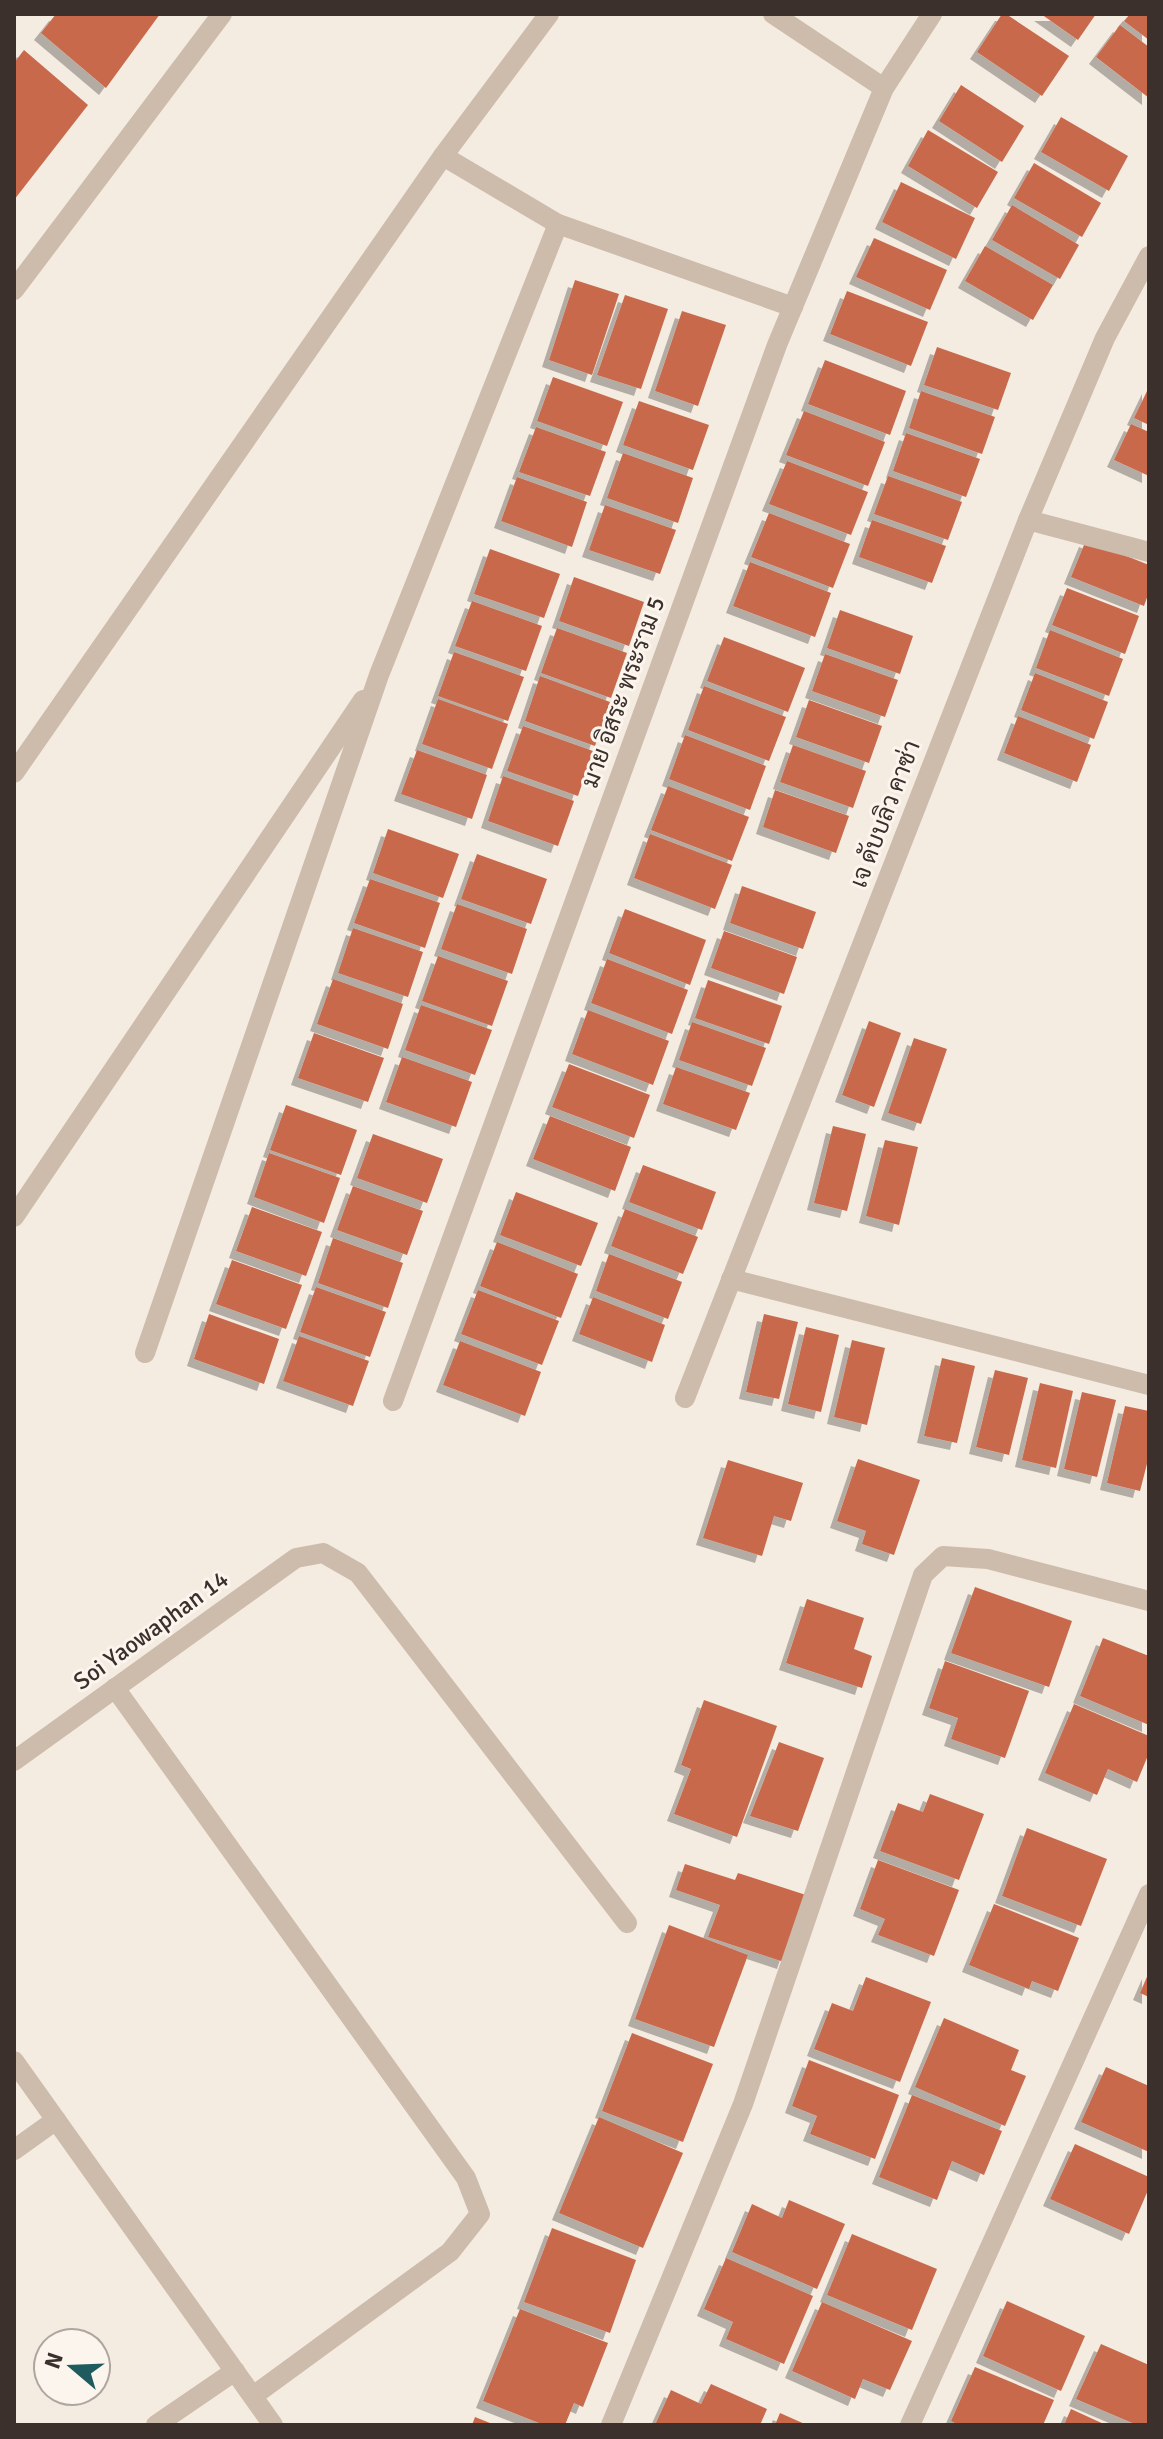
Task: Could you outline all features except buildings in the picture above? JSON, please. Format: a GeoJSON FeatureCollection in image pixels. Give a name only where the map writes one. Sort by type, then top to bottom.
{"type":"FeatureCollection","features":[{"type":"Feature","properties":{"kind":"street"},"geometry":{"type":"LineString","coordinates":[[14,290],[222,14]]}},
{"type":"Feature","properties":{"kind":"street"},"geometry":{"type":"LineString","coordinates":[[14,773],[443,156],[549,14]]}},
{"type":"Feature","properties":{"kind":"street"},"geometry":{"type":"LineString","coordinates":[[773,14],[884,88]]}},
{"type":"Feature","properties":{"kind":"street","name":"มาย อิสระ พระราม 5"},"geometry":{"type":"LineString","coordinates":[[393,1401],[777,345],[884,88],[932,14]]}},
{"type":"Feature","properties":{"kind":"street"},"geometry":{"type":"LineString","coordinates":[[443,156],[558,224],[793,307]]}},
{"type":"Feature","properties":{"kind":"street"},"geometry":{"type":"LineString","coordinates":[[145,1353],[379,675],[558,224]]}},
{"type":"Feature","properties":{"kind":"street","name":"เจ ดับบลิว คาซ่า"},"geometry":{"type":"LineString","coordinates":[[685,1398],[1028,520],[1105,338],[1149,256]]}},
{"type":"Feature","properties":{"kind":"street"},"geometry":{"type":"LineString","coordinates":[[1028,520],[1149,552]]}},
{"type":"Feature","properties":{"kind":"street"},"geometry":{"type":"LineString","coordinates":[[14,1217],[379,675]]}},
{"type":"Feature","properties":{"kind":"street"},"geometry":{"type":"LineString","coordinates":[[731,1279],[1149,1385]]}},
{"type":"Feature","properties":{"kind":"street","name":"Soi Yaowaphan 14"},"geometry":{"type":"LineString","coordinates":[[14,1761],[296,1558],[323,1553],[358,1573],[627,1923]]}},
{"type":"Feature","properties":{"kind":"street"},"geometry":{"type":"LineString","coordinates":[[611,2425],[743,2104],[923,1575],[943,1556],[988,1559],[1149,1601]]}},
{"type":"Feature","properties":{"kind":"street"},"geometry":{"type":"LineString","coordinates":[[115,1688],[466,2178],[480,2214],[450,2252],[253,2396]]}},
{"type":"Feature","properties":{"kind":"street"},"geometry":{"type":"LineString","coordinates":[[910,2425],[1149,1894]]}},
{"type":"Feature","properties":{"kind":"street"},"geometry":{"type":"LineString","coordinates":[[14,2061],[273,2425]]}},
{"type":"Feature","properties":{"kind":"street"},"geometry":{"type":"LineString","coordinates":[[14,2150],[56,2120]]}},
{"type":"Feature","properties":{"kind":"street"},"geometry":{"type":"LineString","coordinates":[[156,2425],[235,2371]]}}]}
